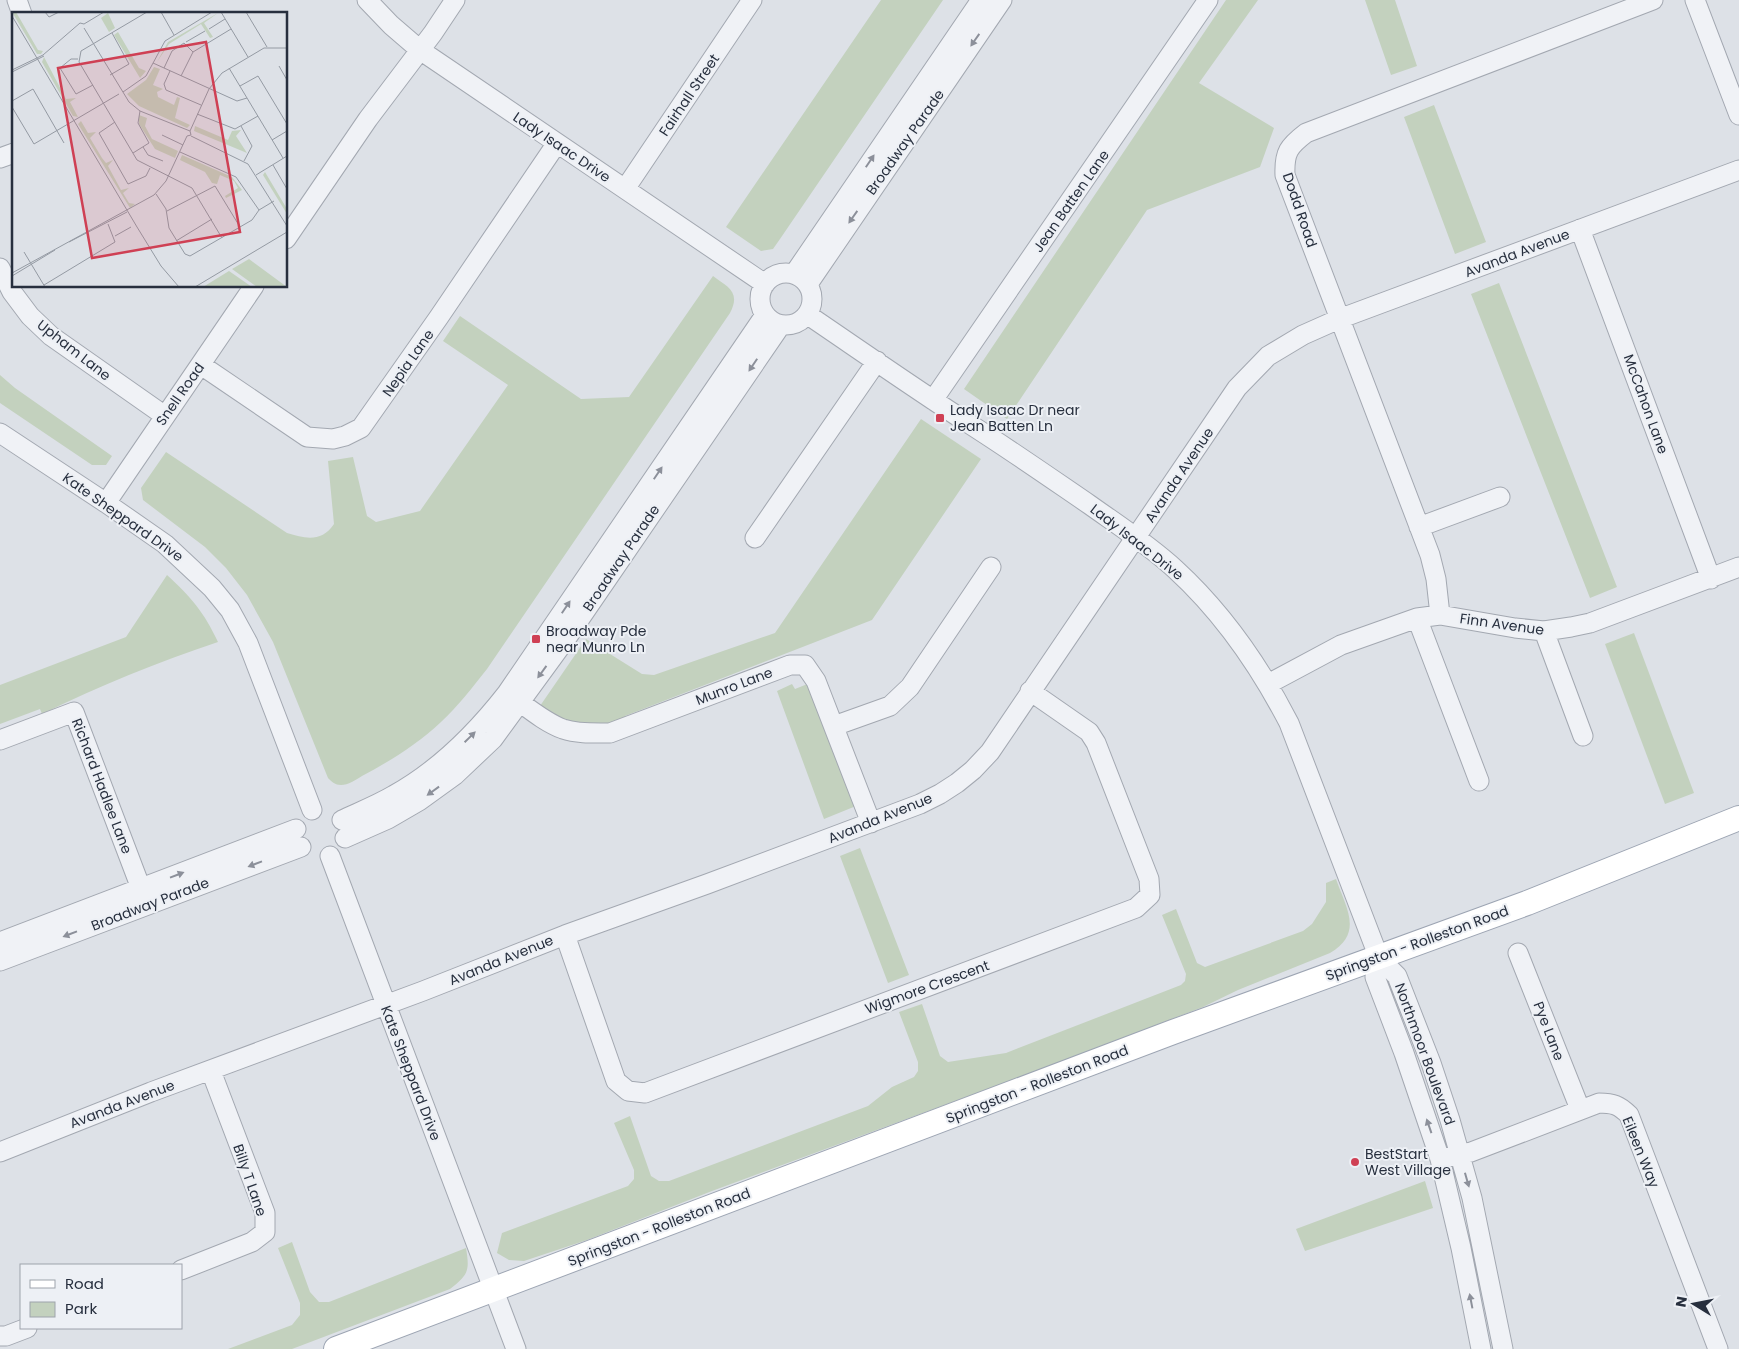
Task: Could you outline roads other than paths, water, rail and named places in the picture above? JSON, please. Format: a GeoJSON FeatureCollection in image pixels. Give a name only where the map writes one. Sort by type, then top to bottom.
{"type":"FeatureCollection","features":[{"type":"Feature","properties":{"kind":"main road","name":"Springston - Rolleston Road"},"geometry":{"type":"LineString","coordinates":[[336,1349],[1173,1032],[1527,903],[1739,818]]}},
{"type":"Feature","properties":{"kind":"street"},"geometry":{"type":"LineString","coordinates":[[17,0],[21,12]]}},
{"type":"Feature","properties":{"kind":"street","name":"Lady Isaac Drive"},"geometry":{"type":"LineString","coordinates":[[368,0],[391,25],[420,50],[765,284]]}},
{"type":"Feature","properties":{"kind":"street"},"geometry":{"type":"LineString","coordinates":[[288,236],[368,119],[455,0]]}},
{"type":"Feature","properties":{"kind":"street","name":"Fairhall Street"},"geometry":{"type":"LineString","coordinates":[[625,189],[752,0]]}},
{"type":"Feature","properties":{"kind":"street","name":"Broadway Parade"},"geometry":{"type":"LineString","coordinates":[[801,279],[981,0]]}},
{"type":"Feature","properties":{"kind":"street","name":"Broadway Parade"},"geometry":{"type":"LineString","coordinates":[[801,279],[1002,0]]}},
{"type":"Feature","properties":{"kind":"street","name":"Jean Batten Lane"},"geometry":{"type":"LineString","coordinates":[[933,400],[1208,0]]}},
{"type":"Feature","properties":{"kind":"street","name":"Dodd Road"},"geometry":{"type":"LineString","coordinates":[[1440,615],[1436,579],[1430,555],[1286,175],[1285,162],[1288,150],[1306,133],[1653,0]]}},
{"type":"Feature","properties":{"kind":"street"},"geometry":{"type":"LineString","coordinates":[[1695,0],[1739,115]]}},
{"type":"Feature","properties":{"kind":"street","name":"Nepia Lane"},"geometry":{"type":"LineString","coordinates":[[200,365],[307,436],[333,439],[345,436],[361,428],[434,325],[557,143]]}},
{"type":"Feature","properties":{"kind":"street"},"geometry":{"type":"LineString","coordinates":[[0,158],[12,154]]}},
{"type":"Feature","properties":{"kind":"street","name":"Avanda Avenue"},"geometry":{"type":"LineString","coordinates":[[0,1152],[280,1043],[386,1006],[565,935],[871,823],[940,794],[973,770],[1002,735],[1237,388],[1268,356],[1286,344],[1339,319],[1739,170]]}},
{"type":"Feature","properties":{"kind":"street","name":"McCahon Lane"},"geometry":{"type":"LineString","coordinates":[[1580,229],[1711,579]]}},
{"type":"Feature","properties":{"kind":"street","name":"Upham Lane"},"geometry":{"type":"LineString","coordinates":[[0,268],[12,292],[30,316],[51,336],[165,416]]}},
{"type":"Feature","properties":{"kind":"street"},"geometry":{"type":"LineString","coordinates":[[786,273],[801,279],[812,294],[812,305],[808,315],[796,324],[781,325],[772,321],[761,308],[761,292],[765,284],[778,274],[786,273]]}},
{"type":"Feature","properties":{"kind":"street","name":"Snell Road"},"geometry":{"type":"LineString","coordinates":[[106,503],[253,288]]}},
{"type":"Feature","properties":{"kind":"street","name":"Broadway Parade"},"geometry":{"type":"LineString","coordinates":[[514,698],[765,315]]}},
{"type":"Feature","properties":{"kind":"street","name":"Lady Isaac Drive"},"geometry":{"type":"LineString","coordinates":[[808,315],[1027,462],[1136,538],[1175,569],[1214,608],[1247,650],[1289,722],[1379,958]]}},
{"type":"Feature","properties":{"kind":"street","name":"Broadway Parade"},"geometry":{"type":"LineString","coordinates":[[343,829],[434,769],[514,698],[571,631],[781,325]]}},
{"type":"Feature","properties":{"kind":"street"},"geometry":{"type":"LineString","coordinates":[[755,538],[877,361]]}},
{"type":"Feature","properties":{"kind":"street","name":"Kate Sheppard Drive"},"geometry":{"type":"LineString","coordinates":[[0,433],[165,544],[207,583],[230,610],[248,643],[259,669],[312,810]]}},
{"type":"Feature","properties":{"kind":"street"},"geometry":{"type":"LineString","coordinates":[[1419,527],[1500,497]]}},
{"type":"Feature","properties":{"kind":"street"},"geometry":{"type":"LineString","coordinates":[[834,726],[890,706],[910,687],[991,567]]}},
{"type":"Feature","properties":{"kind":"street","name":"Finn Avenue"},"geometry":{"type":"LineString","coordinates":[[1268,684],[1341,645],[1417,618],[1440,615],[1514,628],[1544,631],[1571,627],[1711,579],[1739,567]]}},
{"type":"Feature","properties":{"kind":"street"},"geometry":{"type":"LineString","coordinates":[[1417,618],[1480,781]]}},
{"type":"Feature","properties":{"kind":"street"},"geometry":{"type":"LineString","coordinates":[[1544,631],[1583,736]]}},
{"type":"Feature","properties":{"kind":"street","name":"Munro Lane"},"geometry":{"type":"LineString","coordinates":[[514,698],[564,729],[579,732],[610,733],[777,670],[798,664],[805,665],[816,681],[871,823]]}},
{"type":"Feature","properties":{"kind":"street","name":"Wigmore Crescent"},"geometry":{"type":"LineString","coordinates":[[565,935],[616,1081],[628,1091],[644,1093],[1136,908],[1150,894],[1149,879],[1096,743],[1089,732],[1030,691]]}},
{"type":"Feature","properties":{"kind":"street","name":"Richard Hadlee Lane"},"geometry":{"type":"LineString","coordinates":[[0,740],[74,712],[144,897]]}},
{"type":"Feature","properties":{"kind":"street"},"geometry":{"type":"LineString","coordinates":[[326,809],[332,811],[343,829],[339,849],[330,856],[322,857],[306,853],[299,838],[302,817],[312,810],[326,809]]}},
{"type":"Feature","properties":{"kind":"street","name":"Broadway Parade"},"geometry":{"type":"LineString","coordinates":[[0,961],[144,897],[299,838]]}},
{"type":"Feature","properties":{"kind":"street","name":"Kate Sheppard Drive"},"geometry":{"type":"LineString","coordinates":[[330,856],[516,1349]]}},
{"type":"Feature","properties":{"kind":"street","name":"Broadway Parade"},"geometry":{"type":"LineString","coordinates":[[0,942],[144,897]]}},
{"type":"Feature","properties":{"kind":"street","name":"Pye Lane"},"geometry":{"type":"LineString","coordinates":[[1518,953],[1580,1109]]}},
{"type":"Feature","properties":{"kind":"street","name":"Northmoor Boulevard"},"geometry":{"type":"LineString","coordinates":[[1379,958],[1397,976],[1430,1063],[1460,1155],[1476,1216],[1503,1349]]}},
{"type":"Feature","properties":{"kind":"street","name":"Northmoor Boulevard"},"geometry":{"type":"LineString","coordinates":[[1379,958],[1375,977],[1404,1053],[1440,1159],[1461,1248],[1481,1349]]}},
{"type":"Feature","properties":{"kind":"street","name":"Billy T Lane"},"geometry":{"type":"LineString","coordinates":[[182,1270],[252,1242],[265,1232],[265,1214],[211,1071]]}},
{"type":"Feature","properties":{"kind":"street","name":"Eileen Way"},"geometry":{"type":"LineString","coordinates":[[1440,1159],[1460,1155],[1599,1103],[1616,1104],[1628,1115],[1718,1349]]}},
{"type":"Feature","properties":{"kind":"street"},"geometry":{"type":"LineString","coordinates":[[0,1336],[6,1336],[24,1329]]}},
{"type":"Feature","properties":{"kind":"place","name":"Lady Isaac Dr near Jean Batten Ln"},"geometry":{"type":"Point","coordinates":[940,418]}},
{"type":"Feature","properties":{"kind":"place","name":"Broadway Pde near Munro Ln"},"geometry":{"type":"Point","coordinates":[536,639]}},
{"type":"Feature","properties":{"kind":"place","name":"BestStart West Village"},"geometry":{"type":"Point","coordinates":[1355,1162]}}]}
